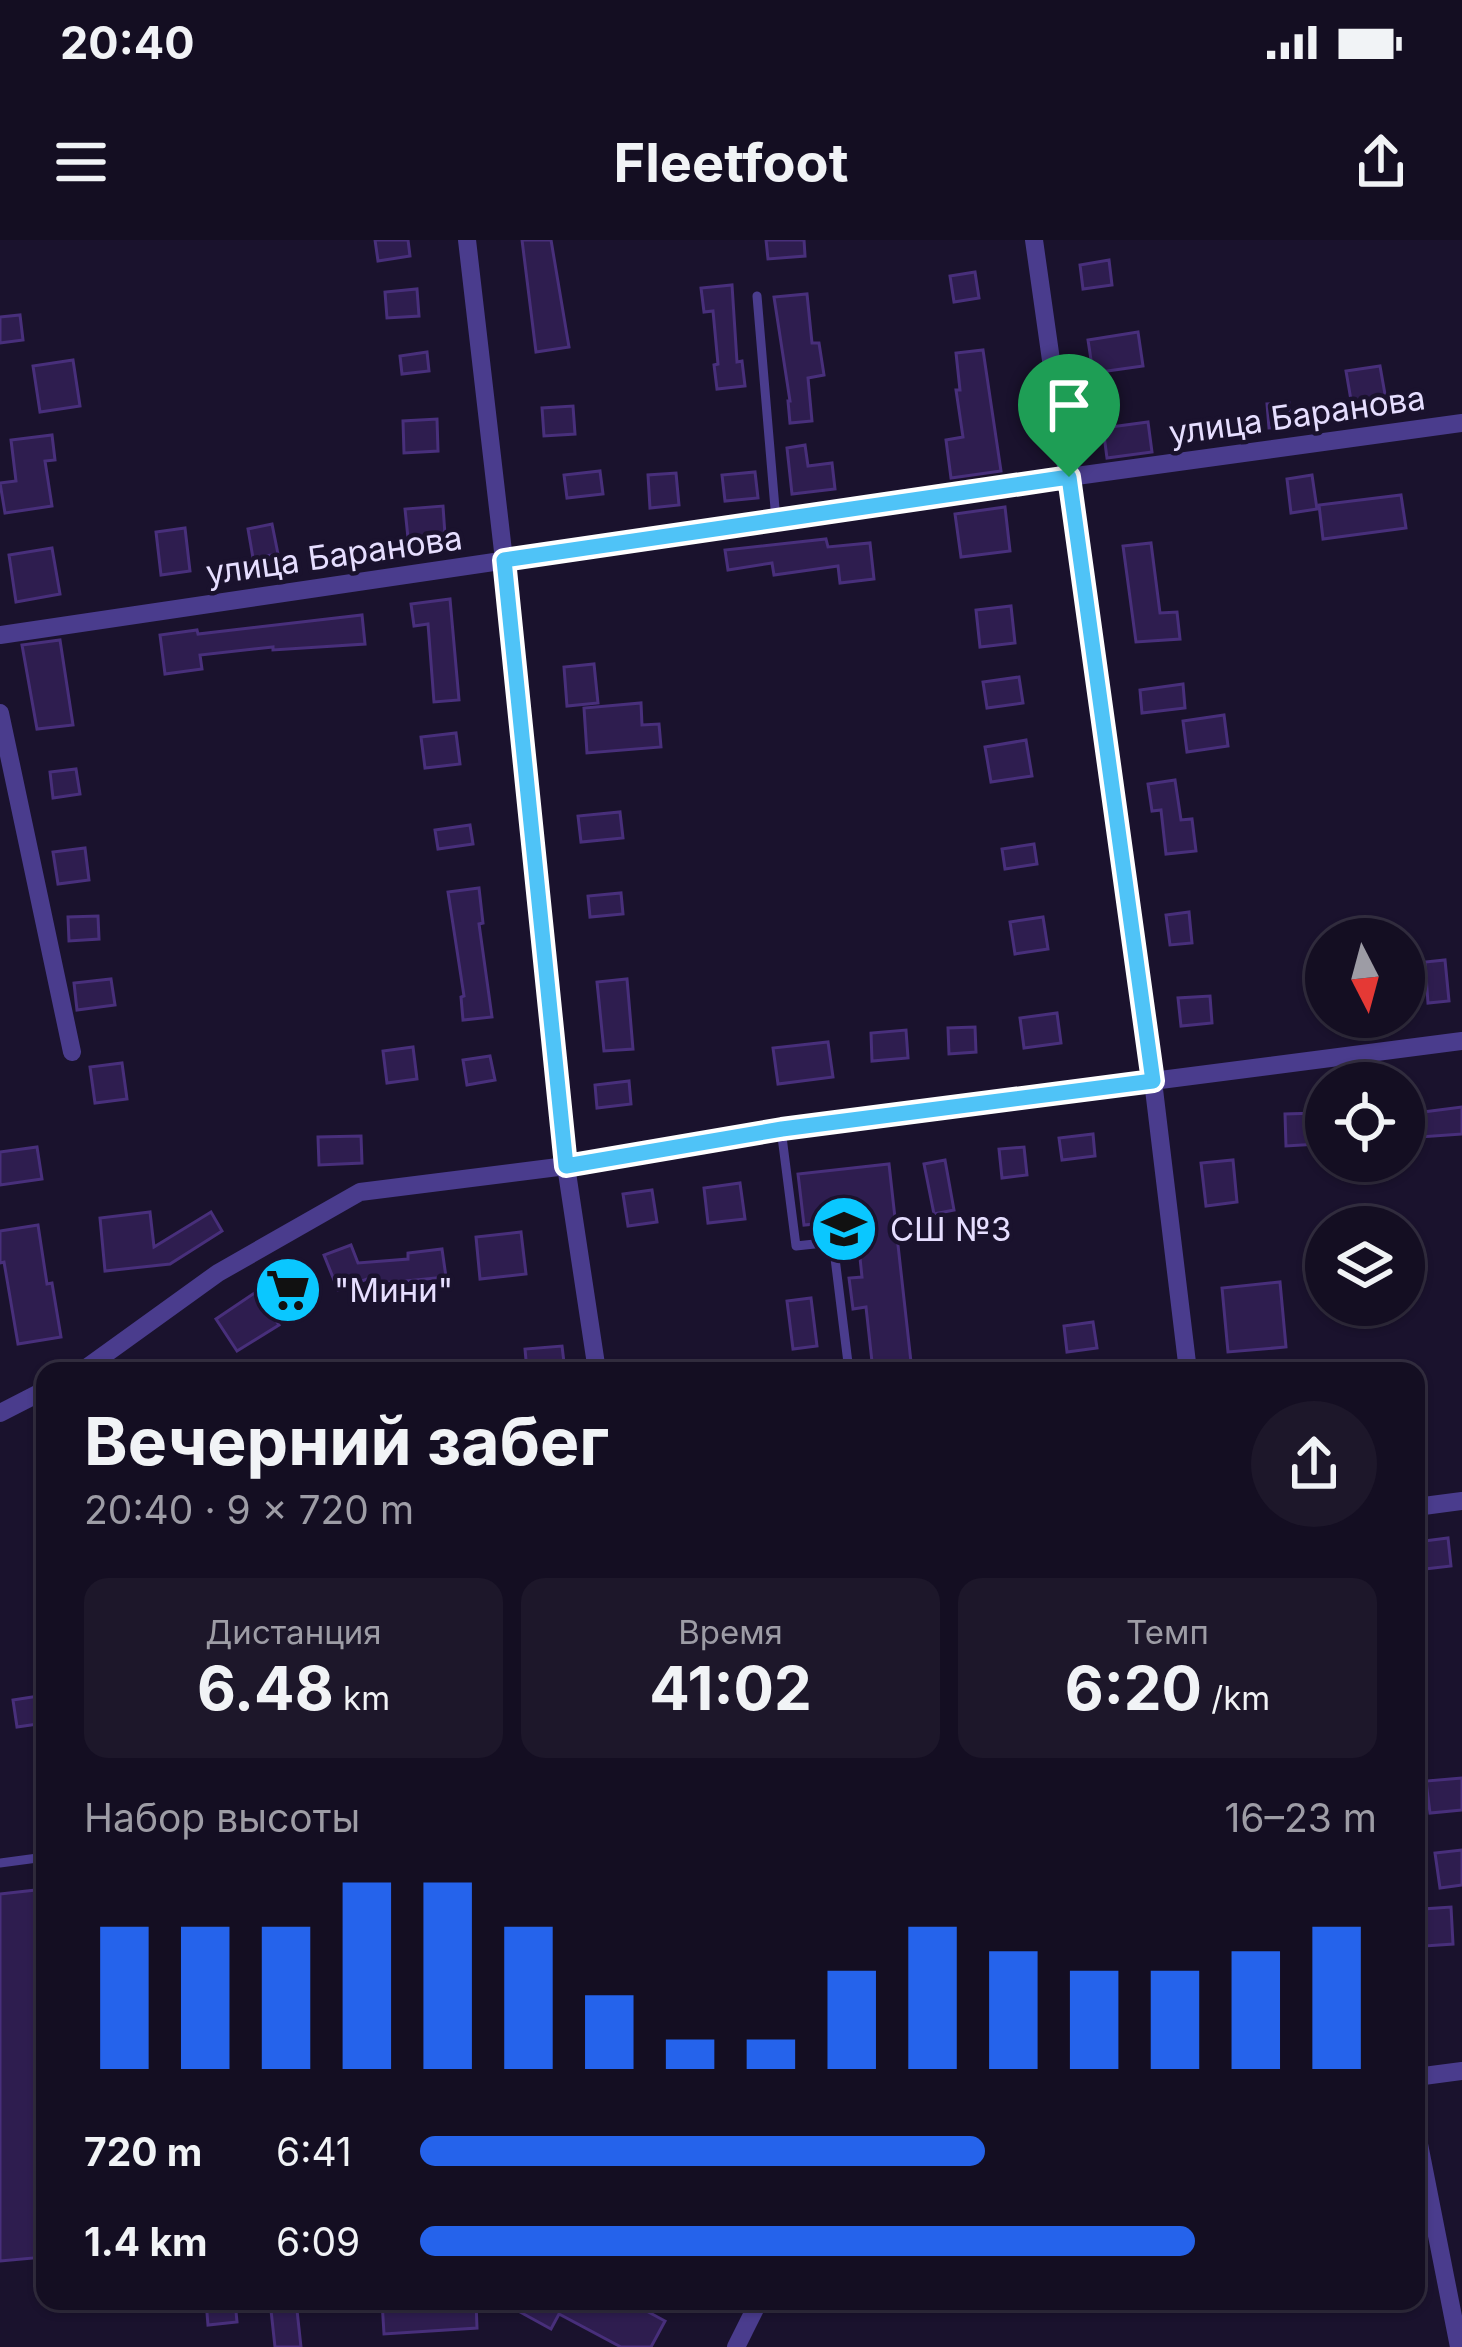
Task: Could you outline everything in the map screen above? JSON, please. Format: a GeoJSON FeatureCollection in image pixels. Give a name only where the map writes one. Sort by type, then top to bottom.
{"type":"FeatureCollection","features":[{"type":"Feature","properties":{"kind":"street"},"geometry":{"type":"LineString","coordinates":[[467,240],[566,1166],[596,1362]]}},
{"type":"Feature","properties":{"kind":"street"},"geometry":{"type":"LineString","coordinates":[[1034,240],[1153,1081],[1187,1362]]}},
{"type":"Feature","properties":{"kind":"street","name":"улица Баранова"},"geometry":{"type":"LineString","coordinates":[[0,635],[1462,423]]}},
{"type":"Feature","properties":{"kind":"street"},"geometry":{"type":"LineString","coordinates":[[0,713],[72,1052]]}},
{"type":"Feature","properties":{"kind":"street"},"geometry":{"type":"LineString","coordinates":[[98,1362],[218,1273],[360,1192],[566,1166],[782,1129],[1462,1041]]}},
{"type":"Feature","properties":{"kind":"street"},"geometry":{"type":"LineString","coordinates":[[0,1413],[36,1395]]}},
{"type":"Feature","properties":{"kind":"street"},"geometry":{"type":"LineString","coordinates":[[1425,1506],[1462,1501]]}},
{"type":"Feature","properties":{"kind":"street"},"geometry":{"type":"LineString","coordinates":[[1425,2076],[1462,2071]]}},
{"type":"Feature","properties":{"kind":"street"},"geometry":{"type":"LineString","coordinates":[[1425,2175],[1459,2347]]}},
{"type":"Feature","properties":{"kind":"street"},"geometry":{"type":"LineString","coordinates":[[736,2347],[754,2310]]}},
{"type":"Feature","properties":{"kind":"lane"},"geometry":{"type":"LineString","coordinates":[[758,296],[776,520]]}},
{"type":"Feature","properties":{"kind":"lane"},"geometry":{"type":"LineString","coordinates":[[782,1129],[796,1246],[833,1242],[848,1362]]}},
{"type":"Feature","properties":{"kind":"lane"},"geometry":{"type":"LineString","coordinates":[[0,1863],[36,1858]]}},
{"type":"Feature","properties":{"kind":"building"},"geometry":{"type":"Polygon","coordinates":[[[375,240],[408,240],[410,256],[378,261],[375,240]]]}},
{"type":"Feature","properties":{"kind":"building"},"geometry":{"type":"Polygon","coordinates":[[[522,240],[551,240],[569,347],[536,352],[522,240]]]}},
{"type":"Feature","properties":{"kind":"building"},"geometry":{"type":"Polygon","coordinates":[[[766,240],[804,240],[805,256],[768,259],[766,240]]]}},
{"type":"Feature","properties":{"kind":"building"},"geometry":{"type":"Polygon","coordinates":[[[1109,260],[1112,285],[1083,289],[1080,265],[1109,260]]]}},
{"type":"Feature","properties":{"kind":"building"},"geometry":{"type":"Polygon","coordinates":[[[975,272],[979,298],[954,302],[950,276],[975,272]]]}},
{"type":"Feature","properties":{"kind":"building"},"geometry":{"type":"Polygon","coordinates":[[[732,285],[737,362],[742,361],[745,386],[717,389],[713,311],[704,312],[701,288],[732,285]]]}},
{"type":"Feature","properties":{"kind":"building"},"geometry":{"type":"Polygon","coordinates":[[[417,289],[419,316],[387,318],[385,292],[417,289]]]}},
{"type":"Feature","properties":{"kind":"building"},"geometry":{"type":"Polygon","coordinates":[[[807,294],[812,343],[819,343],[824,375],[808,378],[812,421],[790,423],[774,297],[807,294]]]}},
{"type":"Feature","properties":{"kind":"building"},"geometry":{"type":"Polygon","coordinates":[[[20,315],[23,340],[0,343],[0,317],[20,315]]]}},
{"type":"Feature","properties":{"kind":"building"},"geometry":{"type":"Polygon","coordinates":[[[1138,332],[1143,366],[1093,373],[1088,340],[1138,332]]]}},
{"type":"Feature","properties":{"kind":"building"},"geometry":{"type":"Polygon","coordinates":[[[983,350],[1001,471],[951,478],[946,440],[963,437],[956,353],[983,350]]]}},
{"type":"Feature","properties":{"kind":"building"},"geometry":{"type":"Polygon","coordinates":[[[427,352],[429,371],[402,374],[400,356],[427,352]]]}},
{"type":"Feature","properties":{"kind":"building"},"geometry":{"type":"Polygon","coordinates":[[[73,360],[80,406],[40,412],[33,366],[73,360]]]}},
{"type":"Feature","properties":{"kind":"building"},"geometry":{"type":"Polygon","coordinates":[[[1380,366],[1386,400],[1352,406],[1346,371],[1380,366]]]}},
{"type":"Feature","properties":{"kind":"building"},"geometry":{"type":"Polygon","coordinates":[[[1289,403],[1291,427],[1269,428],[1267,404],[1289,403]]]}},
{"type":"Feature","properties":{"kind":"building"},"geometry":{"type":"Polygon","coordinates":[[[573,406],[575,434],[544,436],[542,408],[573,406]]]}},
{"type":"Feature","properties":{"kind":"building"},"geometry":{"type":"Polygon","coordinates":[[[437,419],[438,451],[404,453],[403,421],[437,419]]]}},
{"type":"Feature","properties":{"kind":"building"},"geometry":{"type":"Polygon","coordinates":[[[1148,422],[1152,452],[1107,458],[1103,428],[1148,422]]]}},
{"type":"Feature","properties":{"kind":"building"},"geometry":{"type":"Polygon","coordinates":[[[52,435],[55,460],[45,461],[52,506],[5,513],[0,483],[16,481],[11,440],[52,435]]]}},
{"type":"Feature","properties":{"kind":"building"},"geometry":{"type":"Polygon","coordinates":[[[805,445],[808,466],[832,463],[835,489],[792,494],[787,448],[805,445]]]}},
{"type":"Feature","properties":{"kind":"building"},"geometry":{"type":"Polygon","coordinates":[[[600,471],[603,494],[567,498],[564,475],[600,471]]]}},
{"type":"Feature","properties":{"kind":"building"},"geometry":{"type":"Polygon","coordinates":[[[755,472],[758,498],[725,501],[722,475],[755,472]]]}},
{"type":"Feature","properties":{"kind":"building"},"geometry":{"type":"Polygon","coordinates":[[[676,473],[679,505],[650,508],[648,475],[676,473]]]}},
{"type":"Feature","properties":{"kind":"building"},"geometry":{"type":"Polygon","coordinates":[[[1312,475],[1317,509],[1291,513],[1287,479],[1312,475]]]}},
{"type":"Feature","properties":{"kind":"building"},"geometry":{"type":"Polygon","coordinates":[[[1401,495],[1406,528],[1323,539],[1319,505],[1401,495]]]}},
{"type":"Feature","properties":{"kind":"building"},"geometry":{"type":"Polygon","coordinates":[[[443,506],[445,535],[408,538],[405,509],[443,506]]]}},
{"type":"Feature","properties":{"kind":"building"},"geometry":{"type":"Polygon","coordinates":[[[1005,507],[1010,551],[961,557],[955,514],[1005,507]]]}},
{"type":"Feature","properties":{"kind":"building"},"geometry":{"type":"Polygon","coordinates":[[[272,524],[278,554],[253,558],[248,529],[272,524]]]}},
{"type":"Feature","properties":{"kind":"building"},"geometry":{"type":"Polygon","coordinates":[[[185,528],[190,571],[161,575],[156,532],[185,528]]]}},
{"type":"Feature","properties":{"kind":"building"},"geometry":{"type":"Polygon","coordinates":[[[826,539],[828,547],[870,543],[874,579],[840,583],[838,566],[774,575],[772,563],[728,570],[725,550],[826,539]]]}},
{"type":"Feature","properties":{"kind":"building"},"geometry":{"type":"Polygon","coordinates":[[[1151,543],[1160,613],[1177,612],[1180,639],[1136,642],[1123,546],[1151,543]]]}},
{"type":"Feature","properties":{"kind":"building"},"geometry":{"type":"Polygon","coordinates":[[[52,548],[60,594],[16,602],[9,555],[52,548]]]}},
{"type":"Feature","properties":{"kind":"building"},"geometry":{"type":"Polygon","coordinates":[[[450,599],[459,700],[434,702],[428,624],[414,626],[411,604],[450,599]]]}},
{"type":"Feature","properties":{"kind":"building"},"geometry":{"type":"Polygon","coordinates":[[[1011,606],[1015,643],[980,647],[976,610],[1011,606]]]}},
{"type":"Feature","properties":{"kind":"building"},"geometry":{"type":"Polygon","coordinates":[[[362,615],[365,644],[200,655],[202,669],[165,674],[160,635],[362,615]]]}},
{"type":"Feature","properties":{"kind":"building"},"geometry":{"type":"Polygon","coordinates":[[[60,640],[73,725],[37,729],[22,645],[60,640]]]}},
{"type":"Feature","properties":{"kind":"building"},"geometry":{"type":"Polygon","coordinates":[[[594,664],[598,703],[567,706],[564,667],[594,664]]]}},
{"type":"Feature","properties":{"kind":"building"},"geometry":{"type":"Polygon","coordinates":[[[1019,677],[1023,703],[987,708],[983,682],[1019,677]]]}},
{"type":"Feature","properties":{"kind":"building"},"geometry":{"type":"Polygon","coordinates":[[[1183,684],[1185,708],[1142,713],[1140,690],[1183,684]]]}},
{"type":"Feature","properties":{"kind":"building"},"geometry":{"type":"Polygon","coordinates":[[[641,703],[642,725],[659,724],[661,747],[587,753],[584,708],[641,703]]]}},
{"type":"Feature","properties":{"kind":"building"},"geometry":{"type":"Polygon","coordinates":[[[1224,715],[1228,746],[1187,752],[1183,721],[1224,715]]]}},
{"type":"Feature","properties":{"kind":"building"},"geometry":{"type":"Polygon","coordinates":[[[456,733],[460,764],[425,768],[421,737],[456,733]]]}},
{"type":"Feature","properties":{"kind":"building"},"geometry":{"type":"Polygon","coordinates":[[[1026,740],[1032,776],[991,782],[985,747],[1026,740]]]}},
{"type":"Feature","properties":{"kind":"building"},"geometry":{"type":"Polygon","coordinates":[[[76,769],[80,794],[53,798],[50,772],[76,769]]]}},
{"type":"Feature","properties":{"kind":"building"},"geometry":{"type":"Polygon","coordinates":[[[1175,780],[1181,820],[1192,819],[1196,851],[1166,854],[1161,810],[1152,811],[1148,784],[1175,780]]]}},
{"type":"Feature","properties":{"kind":"building"},"geometry":{"type":"Polygon","coordinates":[[[620,812],[623,838],[581,842],[578,816],[620,812]]]}},
{"type":"Feature","properties":{"kind":"building"},"geometry":{"type":"Polygon","coordinates":[[[470,825],[473,844],[438,849],[435,830],[470,825]]]}},
{"type":"Feature","properties":{"kind":"building"},"geometry":{"type":"Polygon","coordinates":[[[1034,844],[1037,864],[1005,869],[1002,849],[1034,844]]]}},
{"type":"Feature","properties":{"kind":"building"},"geometry":{"type":"Polygon","coordinates":[[[85,848],[89,880],[58,884],[53,852],[85,848]]]}},
{"type":"Feature","properties":{"kind":"building"},"geometry":{"type":"Polygon","coordinates":[[[479,888],[483,923],[479,924],[492,1017],[463,1020],[464,996],[448,892],[479,888]]]}},
{"type":"Feature","properties":{"kind":"building"},"geometry":{"type":"Polygon","coordinates":[[[621,893],[623,914],[590,917],[588,896],[621,893]]]}},
{"type":"Feature","properties":{"kind":"building"},"geometry":{"type":"Polygon","coordinates":[[[1189,912],[1192,943],[1170,945],[1166,915],[1189,912]]]}},
{"type":"Feature","properties":{"kind":"building"},"geometry":{"type":"Polygon","coordinates":[[[98,916],[99,939],[69,941],[68,917],[98,916]]]}},
{"type":"Feature","properties":{"kind":"building"},"geometry":{"type":"Polygon","coordinates":[[[1043,917],[1048,949],[1015,954],[1010,922],[1043,917]]]}},
{"type":"Feature","properties":{"kind":"building"},"geometry":{"type":"Polygon","coordinates":[[[1445,960],[1449,1001],[1428,1003],[1425,962],[1445,960]]]}},
{"type":"Feature","properties":{"kind":"building"},"geometry":{"type":"Polygon","coordinates":[[[111,979],[115,1005],[77,1010],[74,983],[111,979]]]}},
{"type":"Feature","properties":{"kind":"building"},"geometry":{"type":"Polygon","coordinates":[[[627,979],[633,1049],[604,1051],[597,982],[627,979]]]}},
{"type":"Feature","properties":{"kind":"building"},"geometry":{"type":"Polygon","coordinates":[[[1210,996],[1212,1023],[1181,1026],[1178,998],[1210,996]]]}},
{"type":"Feature","properties":{"kind":"building"},"geometry":{"type":"Polygon","coordinates":[[[1057,1013],[1061,1043],[1024,1048],[1020,1018],[1057,1013]]]}},
{"type":"Feature","properties":{"kind":"building"},"geometry":{"type":"Polygon","coordinates":[[[975,1027],[976,1052],[949,1054],[948,1028],[975,1027]]]}},
{"type":"Feature","properties":{"kind":"building"},"geometry":{"type":"Polygon","coordinates":[[[906,1030],[908,1058],[872,1061],[871,1033],[906,1030]]]}},
{"type":"Feature","properties":{"kind":"building"},"geometry":{"type":"Polygon","coordinates":[[[828,1042],[833,1077],[778,1084],[773,1048],[828,1042]]]}},
{"type":"Feature","properties":{"kind":"building"},"geometry":{"type":"Polygon","coordinates":[[[413,1047],[417,1079],[387,1083],[383,1051],[413,1047]]]}},
{"type":"Feature","properties":{"kind":"building"},"geometry":{"type":"Polygon","coordinates":[[[490,1056],[495,1080],[467,1085],[463,1060],[490,1056]]]}},
{"type":"Feature","properties":{"kind":"building"},"geometry":{"type":"Polygon","coordinates":[[[122,1063],[127,1099],[95,1103],[90,1067],[122,1063]]]}},
{"type":"Feature","properties":{"kind":"building"},"geometry":{"type":"Polygon","coordinates":[[[629,1081],[631,1104],[597,1108],[595,1085],[629,1081]]]}},
{"type":"Feature","properties":{"kind":"building"},"geometry":{"type":"Polygon","coordinates":[[[1462,1107],[1462,1134],[1425,1137],[1425,1112],[1462,1107]]]}},
{"type":"Feature","properties":{"kind":"building"},"geometry":{"type":"Polygon","coordinates":[[[1305,1113],[1305,1145],[1286,1146],[1285,1114],[1305,1113]]]}},
{"type":"Feature","properties":{"kind":"building"},"geometry":{"type":"Polygon","coordinates":[[[1093,1134],[1095,1156],[1062,1160],[1059,1138],[1093,1134]]]}},
{"type":"Feature","properties":{"kind":"building"},"geometry":{"type":"Polygon","coordinates":[[[361,1136],[362,1163],[319,1165],[318,1137],[361,1136]]]}},
{"type":"Feature","properties":{"kind":"building"},"geometry":{"type":"Polygon","coordinates":[[[37,1147],[42,1179],[0,1185],[0,1152],[37,1147]]]}},
{"type":"Feature","properties":{"kind":"building"},"geometry":{"type":"Polygon","coordinates":[[[1024,1147],[1027,1175],[1002,1178],[999,1149],[1024,1147]]]}},
{"type":"Feature","properties":{"kind":"building"},"geometry":{"type":"Polygon","coordinates":[[[945,1160],[954,1210],[934,1214],[924,1164],[945,1160]]]}},
{"type":"Feature","properties":{"kind":"building"},"geometry":{"type":"Polygon","coordinates":[[[1233,1160],[1237,1202],[1206,1206],[1201,1163],[1233,1160]]]}},
{"type":"Feature","properties":{"kind":"building"},"geometry":{"type":"Polygon","coordinates":[[[889,1164],[911,1362],[872,1362],[866,1307],[853,1309],[849,1278],[862,1277],[856,1220],[804,1225],[798,1174],[889,1164]]]}},
{"type":"Feature","properties":{"kind":"building"},"geometry":{"type":"Polygon","coordinates":[[[740,1183],[745,1219],[708,1223],[704,1188],[740,1183]]]}},
{"type":"Feature","properties":{"kind":"building"},"geometry":{"type":"Polygon","coordinates":[[[652,1190],[657,1222],[628,1226],[623,1194],[652,1190]]]}},
{"type":"Feature","properties":{"kind":"building"},"geometry":{"type":"Polygon","coordinates":[[[150,1212],[154,1247],[211,1212],[222,1231],[170,1264],[105,1271],[100,1218],[150,1212]]]}},
{"type":"Feature","properties":{"kind":"building"},"geometry":{"type":"Polygon","coordinates":[[[38,1225],[61,1337],[18,1344],[4,1262],[0,1263],[0,1231],[38,1225]]]}},
{"type":"Feature","properties":{"kind":"building"},"geometry":{"type":"Polygon","coordinates":[[[521,1232],[526,1274],[480,1279],[476,1237],[521,1232]]]}},
{"type":"Feature","properties":{"kind":"building"},"geometry":{"type":"Polygon","coordinates":[[[351,1245],[358,1263],[408,1259],[408,1253],[442,1249],[446,1277],[376,1284],[375,1276],[338,1290],[324,1255],[351,1245]]]}},
{"type":"Feature","properties":{"kind":"building"},"geometry":{"type":"Polygon","coordinates":[[[290,1269],[307,1291],[273,1316],[279,1325],[237,1351],[216,1319],[290,1269]]]}},
{"type":"Feature","properties":{"kind":"building"},"geometry":{"type":"Polygon","coordinates":[[[1280,1282],[1286,1347],[1228,1352],[1222,1288],[1280,1282]]]}},
{"type":"Feature","properties":{"kind":"building"},"geometry":{"type":"Polygon","coordinates":[[[811,1298],[817,1346],[793,1349],[787,1301],[811,1298]]]}},
{"type":"Feature","properties":{"kind":"building"},"geometry":{"type":"Polygon","coordinates":[[[1093,1322],[1097,1348],[1067,1352],[1064,1326],[1093,1322]]]}},
{"type":"Feature","properties":{"kind":"building"},"geometry":{"type":"Polygon","coordinates":[[[562,1346],[564,1362],[526,1362],[525,1349],[562,1346]]]}},
{"type":"Feature","properties":{"kind":"building"},"geometry":{"type":"Polygon","coordinates":[[[1448,1538],[1451,1566],[1425,1569],[1425,1541],[1448,1538]]]}},
{"type":"Feature","properties":{"kind":"building"},"geometry":{"type":"Polygon","coordinates":[[[36,1696],[36,1724],[17,1727],[13,1700],[36,1696]]]}},
{"type":"Feature","properties":{"kind":"building"},"geometry":{"type":"Polygon","coordinates":[[[1462,1778],[1462,1810],[1430,1813],[1426,1781],[1462,1778]]]}},
{"type":"Feature","properties":{"kind":"building"},"geometry":{"type":"Polygon","coordinates":[[[1462,1850],[1462,1885],[1440,1888],[1435,1853],[1462,1850]]]}},
{"type":"Feature","properties":{"kind":"building"},"geometry":{"type":"Polygon","coordinates":[[[36,1890],[36,2258],[0,2261],[0,1894],[36,1890]]]}},
{"type":"Feature","properties":{"kind":"building"},"geometry":{"type":"Polygon","coordinates":[[[1451,1907],[1453,1944],[1425,1946],[1425,1909],[1451,1907]]]}},
{"type":"Feature","properties":{"kind":"building"},"geometry":{"type":"Polygon","coordinates":[[[207,2310],[236,2310],[237,2322],[208,2325],[207,2310]]]}},
{"type":"Feature","properties":{"kind":"building"},"geometry":{"type":"Polygon","coordinates":[[[271,2310],[297,2310],[301,2347],[275,2347],[271,2310]]]}},
{"type":"Feature","properties":{"kind":"building"},"geometry":{"type":"Polygon","coordinates":[[[383,2310],[476,2310],[477,2328],[384,2334],[383,2310]]]}},
{"type":"Feature","properties":{"kind":"building"},"geometry":{"type":"Polygon","coordinates":[[[516,2310],[645,2310],[665,2321],[651,2347],[621,2347],[559,2314],[551,2329],[516,2310]]]}},
{"type":"Feature","properties":{"kind":"place","name":"СШ №3"},"geometry":{"type":"Point","coordinates":[844,1229]}},
{"type":"Feature","properties":{"kind":"place","name":"\"Мини\""},"geometry":{"type":"Point","coordinates":[288,1290]}},
{"type":"Feature","properties":{"kind":"route"},"geometry":{"type":"LineString","coordinates":[[1069,477],[1153,1081],[782,1129],[566,1166],[504,560],[1069,477]]}}]}
